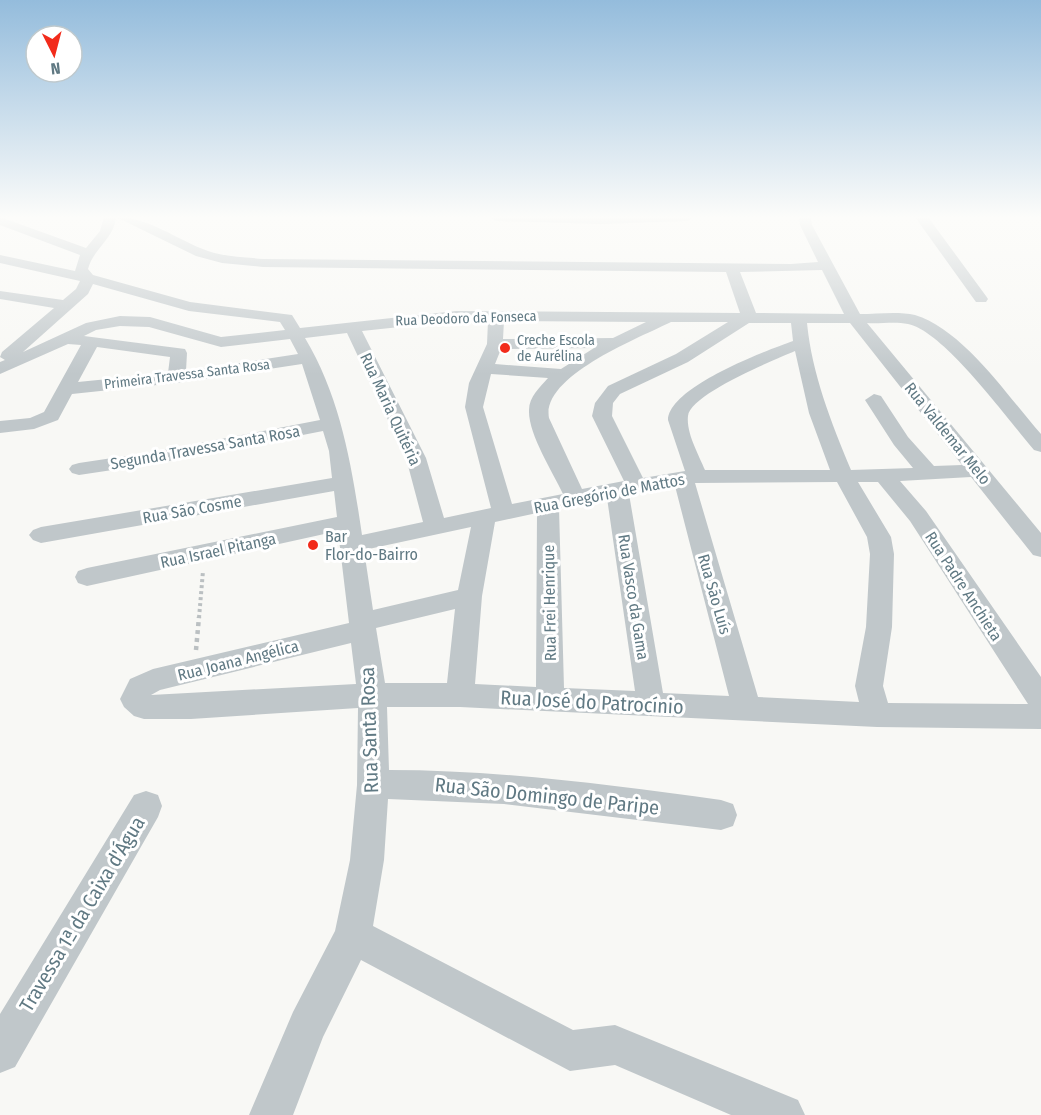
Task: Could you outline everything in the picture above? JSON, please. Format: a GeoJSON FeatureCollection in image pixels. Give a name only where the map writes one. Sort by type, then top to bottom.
{"type":"FeatureCollection","features":[{"type":"Feature","properties":{"kind":"street"},"geometry":{"type":"LineString","coordinates":[[46,269],[189,306],[286,318],[297,335]]}},
{"type":"Feature","properties":{"kind":"street"},"geometry":{"type":"LineString","coordinates":[[81,269],[88,278]]}},
{"type":"Feature","properties":{"kind":"street"},"geometry":{"type":"LineString","coordinates":[[733,269],[749,316]]}},
{"type":"Feature","properties":{"kind":"street","name":"Rua Valdemar Melo"},"geometry":{"type":"LineString","coordinates":[[830,269],[854,318],[1041,549]]}},
{"type":"Feature","properties":{"kind":"street"},"geometry":{"type":"LineString","coordinates":[[959,269],[981,299]]}},
{"type":"Feature","properties":{"kind":"street"},"geometry":{"type":"LineString","coordinates":[[0,363],[83,291],[88,278]]}},
{"type":"Feature","properties":{"kind":"street"},"geometry":{"type":"LineString","coordinates":[[0,295],[65,306]]}},
{"type":"Feature","properties":{"kind":"street"},"geometry":{"type":"LineString","coordinates":[[157,325],[189,306]]}},
{"type":"Feature","properties":{"kind":"street"},"geometry":{"type":"LineString","coordinates":[[460,695],[469,596],[494,516],[474,407],[478,383],[487,369],[495,344],[496,315]]}},
{"type":"Feature","properties":{"kind":"street","name":"Rua Deodoro da Fonseca"},"geometry":{"type":"LineString","coordinates":[[0,369],[63,338],[108,322],[136,321],[221,342],[297,335],[423,318],[496,315],[910,319],[929,326],[966,360],[1041,446]]}},
{"type":"Feature","properties":{"kind":"street"},"geometry":{"type":"LineString","coordinates":[[576,499],[538,411],[543,394],[562,374],[674,315]]}},
{"type":"Feature","properties":{"kind":"street","name":"Rua Vasco da Gama"},"geometry":{"type":"LineString","coordinates":[[651,705],[626,487],[602,416],[604,403],[614,390],[682,358],[749,316]]}},
{"type":"Feature","properties":{"kind":"street"},"geometry":{"type":"LineString","coordinates":[[799,318],[801,343],[818,413],[843,475],[879,537],[882,554],[879,627],[868,686],[877,715]]}},
{"type":"Feature","properties":{"kind":"street","name":"Rua Maria Quitéria"},"geometry":{"type":"LineString","coordinates":[[352,327],[416,458],[436,528]]}},
{"type":"Feature","properties":{"kind":"street","name":"Rua Santa Rosa"},"geometry":{"type":"LineString","coordinates":[[271,1115],[307,1026],[353,936],[367,860],[373,785],[372,695],[344,483],[331,424],[309,358],[297,335]]}},
{"type":"Feature","properties":{"kind":"street"},"geometry":{"type":"LineString","coordinates":[[63,338],[179,353],[176,378]]}},
{"type":"Feature","properties":{"kind":"street"},"geometry":{"type":"LineString","coordinates":[[0,427],[34,423],[51,416],[91,343]]}},
{"type":"Feature","properties":{"kind":"street"},"geometry":{"type":"LineString","coordinates":[[495,344],[620,343]]}},
{"type":"Feature","properties":{"kind":"street","name":"Rua São Luís"},"geometry":{"type":"LineString","coordinates":[[747,710],[690,476],[678,410],[723,378],[801,343]]}},
{"type":"Feature","properties":{"kind":"street","name":"Primeira Travessa Santa Rosa"},"geometry":{"type":"LineString","coordinates":[[64,389],[176,378],[309,358]]}},
{"type":"Feature","properties":{"kind":"street"},"geometry":{"type":"LineString","coordinates":[[487,369],[562,374]]}},
{"type":"Feature","properties":{"kind":"street"},"geometry":{"type":"LineString","coordinates":[[874,400],[901,441],[929,474]]}},
{"type":"Feature","properties":{"kind":"street","name":"Segunda Travessa Santa Rosa"},"geometry":{"type":"LineString","coordinates":[[79,469],[159,457],[331,424]]}},
{"type":"Feature","properties":{"kind":"street","name":"Rua Gregório de Mattos"},"geometry":{"type":"LineString","coordinates":[[350,534],[436,528],[626,487],[690,476],[884,476],[978,470]]}},
{"type":"Feature","properties":{"kind":"street","name":"Rua Padre Anchieta"},"geometry":{"type":"LineString","coordinates":[[884,476],[924,525],[1041,700]]}},
{"type":"Feature","properties":{"kind":"street","name":"Rua São Cosme"},"geometry":{"type":"LineString","coordinates":[[41,535],[344,483]]}},
{"type":"Feature","properties":{"kind":"street","name":"Rua Frei Henrique"},"geometry":{"type":"LineString","coordinates":[[548,505],[550,700]]}},
{"type":"Feature","properties":{"kind":"street","name":"Rua Israel Pitanga"},"geometry":{"type":"LineString","coordinates":[[87,577],[205,552],[350,534]]}},
{"type":"Feature","properties":{"kind":"street","name":"Rua Joana Angélica"},"geometry":{"type":"LineString","coordinates":[[144,707],[134,699],[140,687],[153,680],[469,596]]}},
{"type":"Feature","properties":{"kind":"street","name":"Rua José do Patrocínio"},"geometry":{"type":"LineString","coordinates":[[144,707],[190,708],[372,695],[460,695],[877,715],[1041,717]]}},
{"type":"Feature","properties":{"kind":"street","name":"Rua São Domingo de Paripe"},"geometry":{"type":"LineString","coordinates":[[373,785],[435,783],[505,788],[721,815]]}},
{"type":"Feature","properties":{"kind":"street","name":"Travessa 1ª da Caixa d'Água"},"geometry":{"type":"LineString","coordinates":[[0,1052],[146,806]]}},
{"type":"Feature","properties":{"kind":"street"},"geometry":{"type":"LineString","coordinates":[[353,936],[570,1050],[589,1051],[608,1043],[615,1045],[783,1115]]}},
{"type":"Feature","properties":{"kind":"path"},"geometry":{"type":"LineString","coordinates":[[195,670],[205,552]]}},
{"type":"Feature","properties":{"kind":"place","name":"Creche Escola de Aurélina"},"geometry":{"type":"Point","coordinates":[505,348]}},
{"type":"Feature","properties":{"kind":"place","name":"Bar Flor-do-Bairro"},"geometry":{"type":"Point","coordinates":[313,545]}}]}
